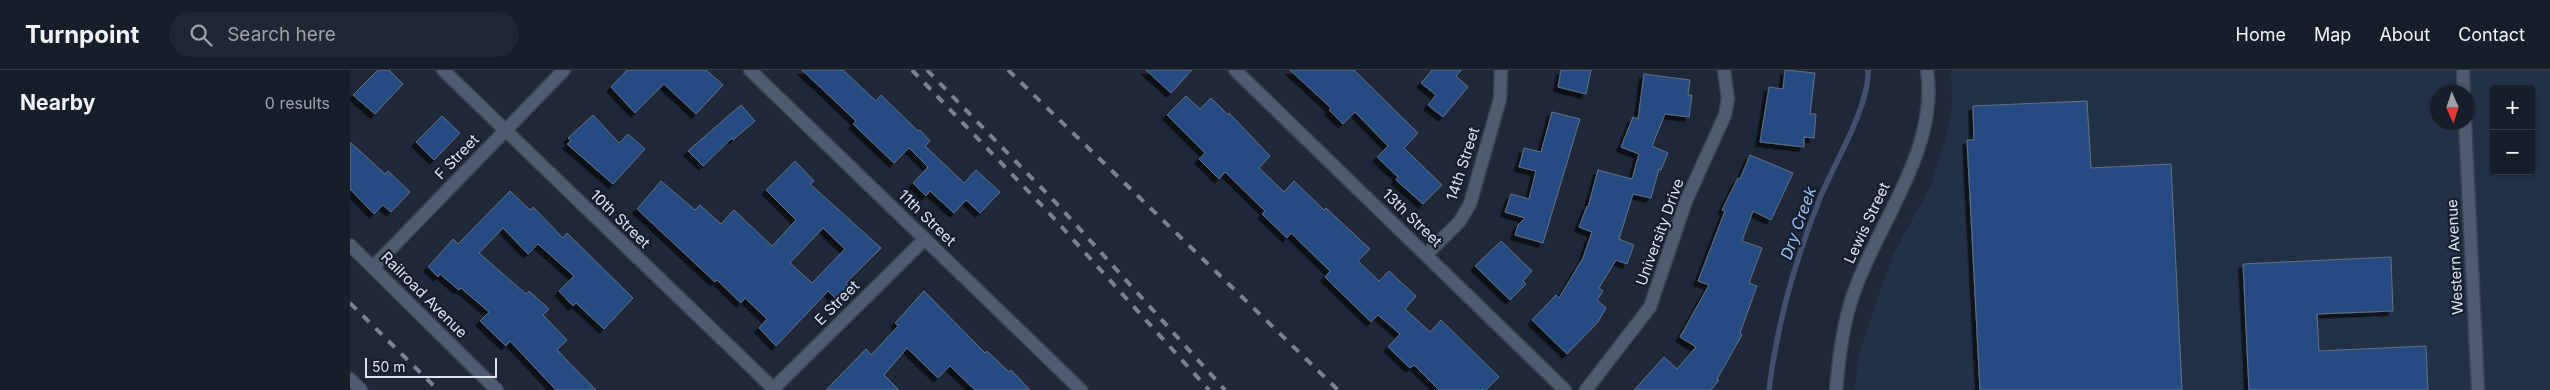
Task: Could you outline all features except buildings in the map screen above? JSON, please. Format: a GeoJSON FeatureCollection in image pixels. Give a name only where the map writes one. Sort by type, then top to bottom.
{"type":"FeatureCollection","features":[{"type":"Feature","properties":{"kind":"street","name":"10th Street"},"geometry":{"type":"LineString","coordinates":[[443,70],[773,390]]}},
{"type":"Feature","properties":{"kind":"street","name":"F Street"},"geometry":{"type":"LineString","coordinates":[[373,267],[564,70]]}},
{"type":"Feature","properties":{"kind":"street","name":"11th Street"},"geometry":{"type":"LineString","coordinates":[[750,70],[1081,390]]}},
{"type":"Feature","properties":{"kind":"street","name":"13th Street"},"geometry":{"type":"LineString","coordinates":[[1235,70],[1565,390]]}},
{"type":"Feature","properties":{"kind":"street","name":"14th Street"},"geometry":{"type":"LineString","coordinates":[[1426,255],[1460,221],[1470,204],[1500,99],[1501,70]]}},
{"type":"Feature","properties":{"kind":"street","name":"University Drive"},"geometry":{"type":"LineString","coordinates":[[1586,390],[1650,307],[1686,201],[1725,115],[1728,98],[1724,70]]}},
{"type":"Feature","properties":{"kind":"street","name":"Lewis Street"},"geometry":{"type":"LineString","coordinates":[[1836,390],[1840,348],[1853,293],[1919,146],[1930,90],[1927,70]]}},
{"type":"Feature","properties":{"kind":"street"},"geometry":{"type":"LineString","coordinates":[[2463,70],[2464,85]]}},
{"type":"Feature","properties":{"kind":"street","name":"Western Avenue"},"geometry":{"type":"LineString","coordinates":[[2465,130],[2478,390]]}},
{"type":"Feature","properties":{"kind":"street","name":"E Street"},"geometry":{"type":"LineString","coordinates":[[773,390],[925,239]]}},
{"type":"Feature","properties":{"kind":"street","name":"Railroad Avenue"},"geometry":{"type":"LineString","coordinates":[[350,245],[497,390]]}},
{"type":"Feature","properties":{"kind":"street"},"geometry":{"type":"LineString","coordinates":[[350,379],[361,390]]}},
{"type":"Feature","properties":{"kind":"shaded area"},"geometry":{"type":"Polygon","coordinates":[[[1951,70],[2550,70],[2550,390],[1855,390],[1858,356],[1893,255],[1931,185],[1946,139],[1952,106],[1951,70]]]}},
{"type":"Feature","properties":{"kind":"waterway","name":"Dry Creek"},"geometry":{"type":"LineString","coordinates":[[1769,390],[1782,317],[1795,269],[1820,198],[1857,117],[1867,84],[1868,70]]}},
{"type":"Feature","properties":{"kind":"railway"},"geometry":{"type":"LineString","coordinates":[[912,70],[1050,214],[1209,390]]}},
{"type":"Feature","properties":{"kind":"railway"},"geometry":{"type":"LineString","coordinates":[[927,70],[1059,206],[1225,390]]}},
{"type":"Feature","properties":{"kind":"railway"},"geometry":{"type":"LineString","coordinates":[[1008,70],[1338,390]]}},
{"type":"Feature","properties":{"kind":"railway"},"geometry":{"type":"LineString","coordinates":[[350,303],[438,390]]}}]}
